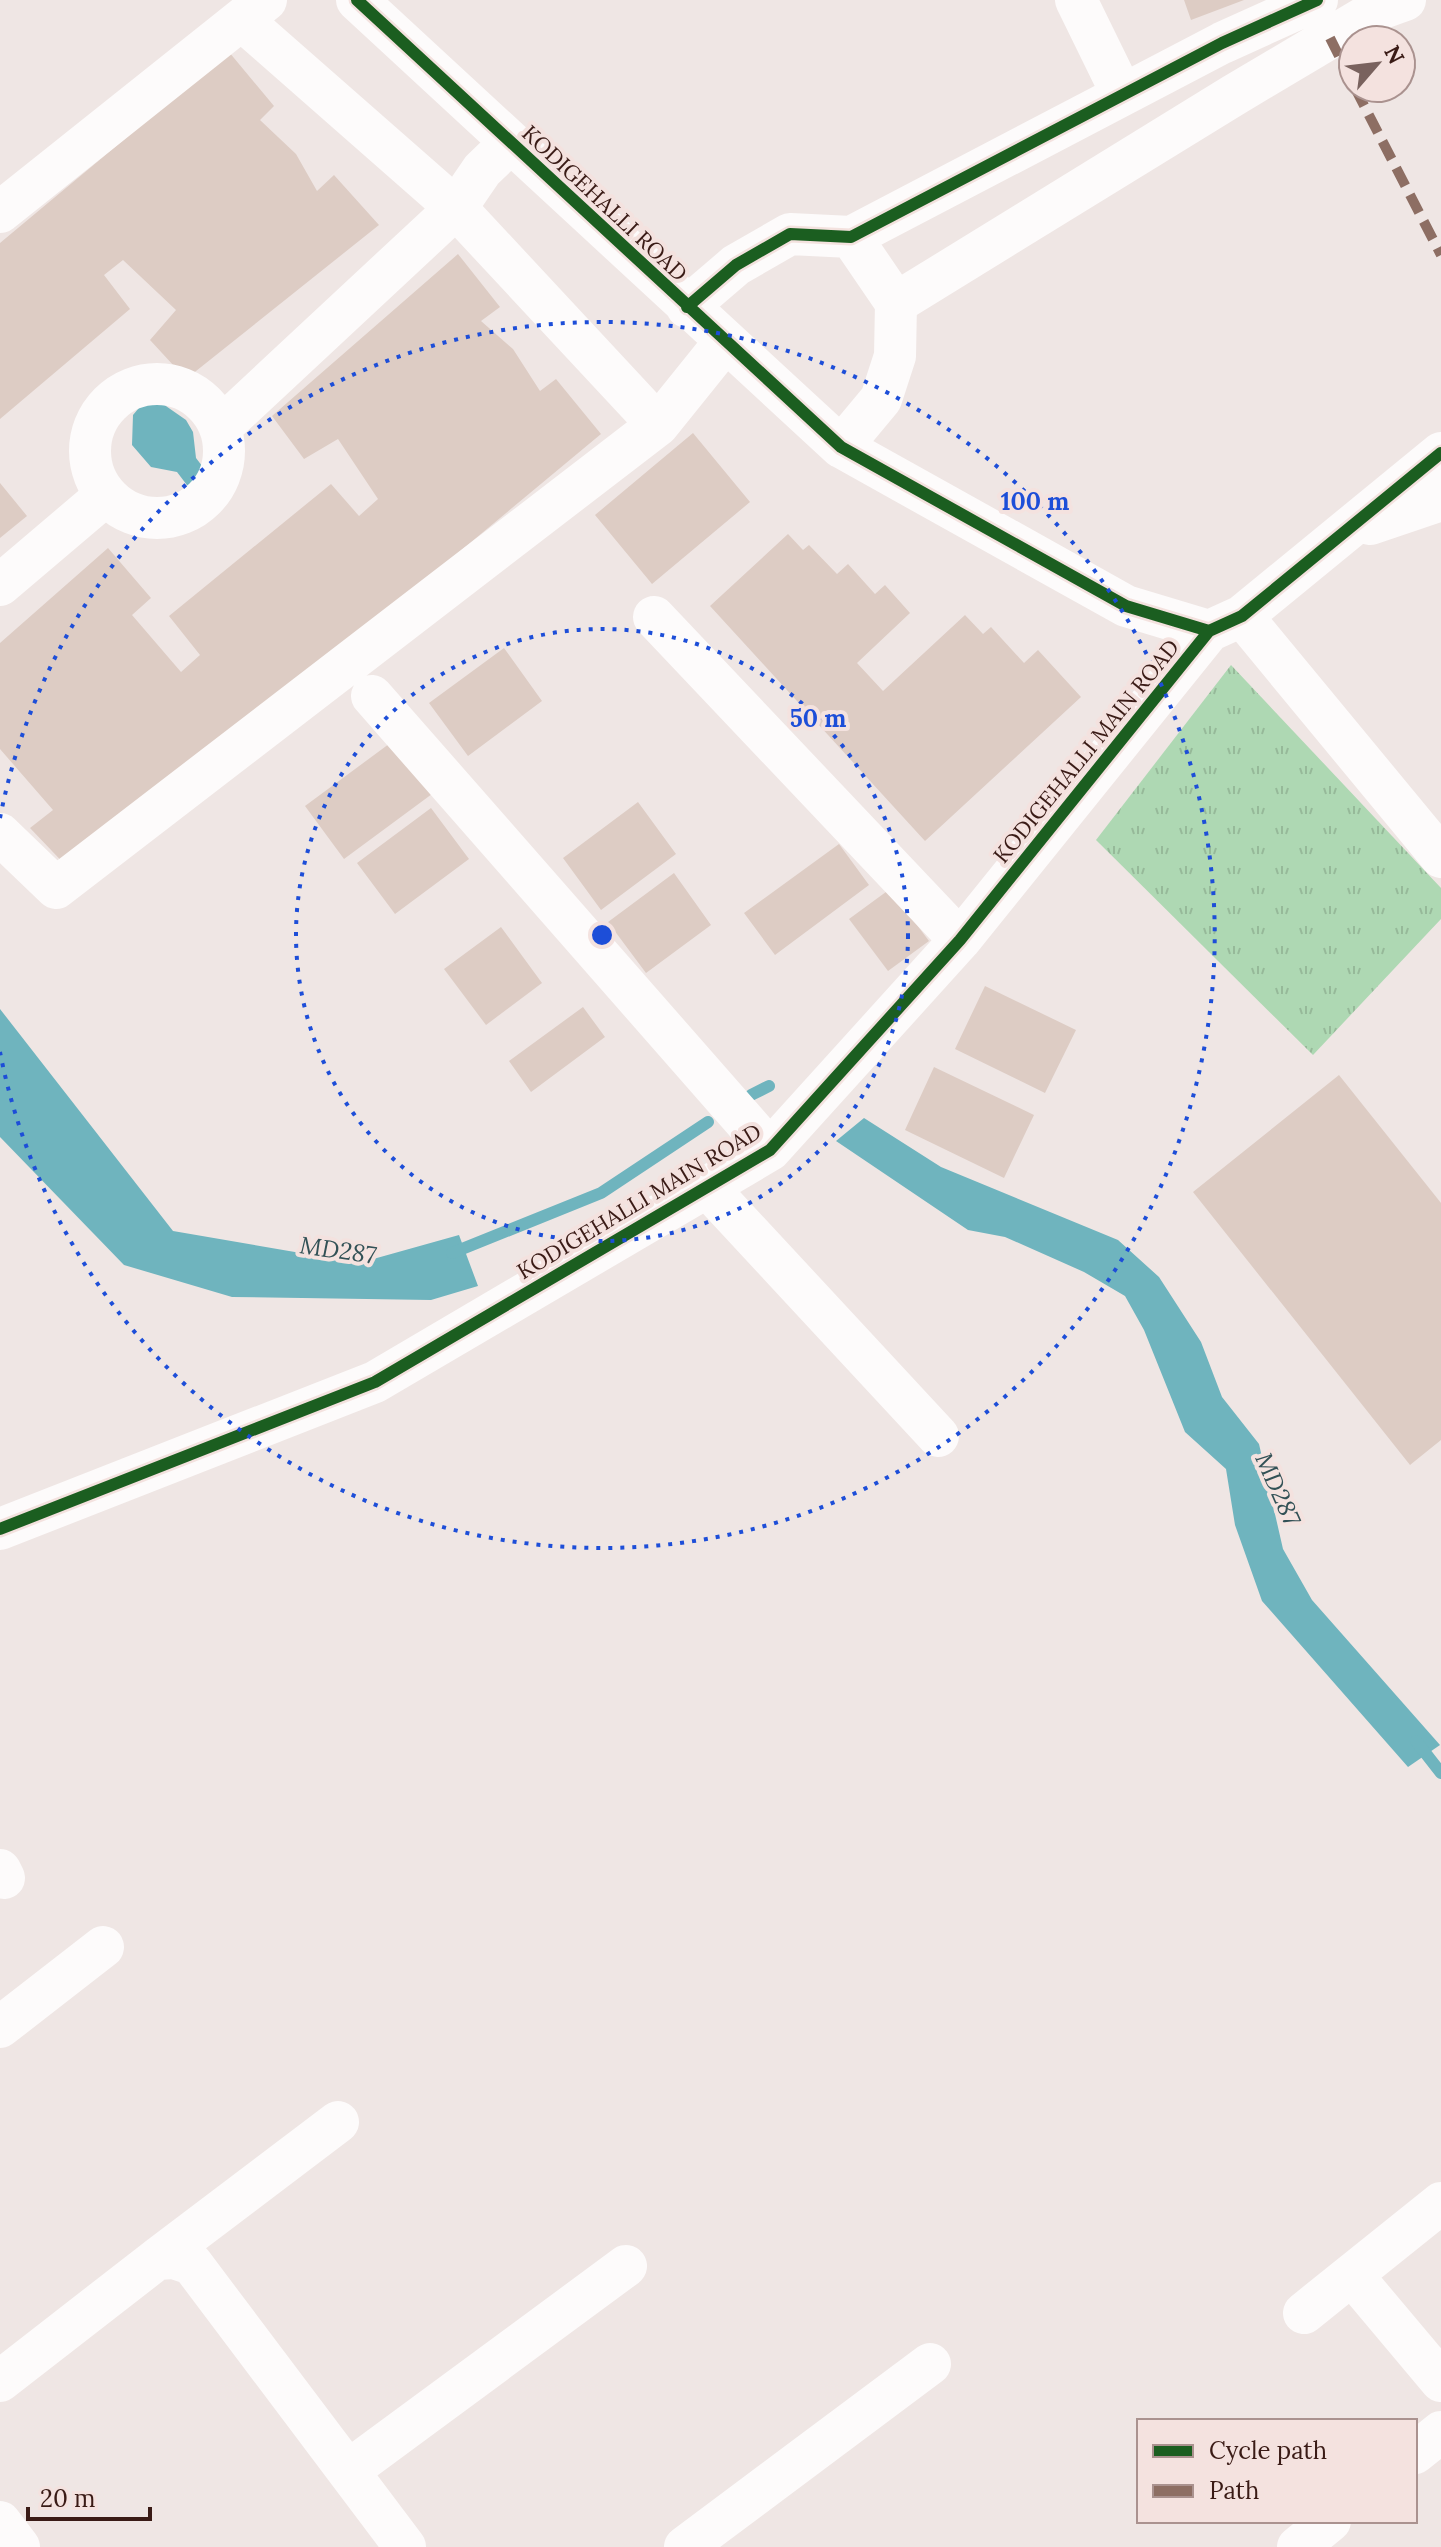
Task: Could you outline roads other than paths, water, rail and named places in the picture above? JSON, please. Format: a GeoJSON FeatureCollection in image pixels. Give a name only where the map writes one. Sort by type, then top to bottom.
{"type":"FeatureCollection","features":[{"type":"Feature","properties":{"kind":"street","name":"KODIGEHALLI ROAD"},"geometry":{"type":"LineString","coordinates":[[357,0],[724,343],[841,447],[1126,606],[1225,624]]}},
{"type":"Feature","properties":{"kind":"street"},"geometry":{"type":"LineString","coordinates":[[1076,0],[1122,94]]}},
{"type":"Feature","properties":{"kind":"street"},"geometry":{"type":"LineString","coordinates":[[687,307],[736,265],[790,234],[851,237],[1222,43],[1317,0]]}},
{"type":"Feature","properties":{"kind":"street"},"geometry":{"type":"LineString","coordinates":[[896,303],[1377,10],[1405,0]]}},
{"type":"Feature","properties":{"kind":"street"},"geometry":{"type":"LineString","coordinates":[[0,212],[255,10],[456,208],[658,425]]}},
{"type":"Feature","properties":{"kind":"street"},"geometry":{"type":"LineString","coordinates":[[221,427],[456,208],[482,170],[511,142]]}},
{"type":"Feature","properties":{"kind":"street"},"geometry":{"type":"LineString","coordinates":[[841,447],[881,399],[895,356],[896,303],[851,237]]}},
{"type":"Feature","properties":{"kind":"street"},"geometry":{"type":"LineString","coordinates":[[0,834],[56,888],[658,425],[724,343]]}},
{"type":"Feature","properties":{"kind":"street"},"geometry":{"type":"LineString","coordinates":[[153,383],[174,385],[193,393],[221,427],[225,450],[221,473],[209,494],[192,509],[170,517],[147,517],[124,510],[106,495],[95,474],[90,454],[92,433],[101,414],[115,398],[132,387],[153,383]]}},
{"type":"Feature","properties":{"kind":"street","name":"KODIGEHALLI MAIN ROAD"},"geometry":{"type":"LineString","coordinates":[[0,1529],[375,1382],[770,1150],[960,940],[1225,624],[1344,533],[1441,453]]}},
{"type":"Feature","properties":{"kind":"street"},"geometry":{"type":"LineString","coordinates":[[0,585],[106,495]]}},
{"type":"Feature","properties":{"kind":"street"},"geometry":{"type":"LineString","coordinates":[[1344,533],[1441,500]]}},
{"type":"Feature","properties":{"kind":"street"},"geometry":{"type":"LineString","coordinates":[[654,617],[960,940]]}},
{"type":"Feature","properties":{"kind":"street"},"geometry":{"type":"LineString","coordinates":[[1225,624],[1441,857]]}},
{"type":"Feature","properties":{"kind":"street"},"geometry":{"type":"LineString","coordinates":[[372,696],[770,1150]]}},
{"type":"Feature","properties":{"kind":"street"},"geometry":{"type":"LineString","coordinates":[[706,1186],[938,1436]]}},
{"type":"Feature","properties":{"kind":"street"},"geometry":{"type":"LineString","coordinates":[[0,2027],[103,1947]]}},
{"type":"Feature","properties":{"kind":"street"},"geometry":{"type":"LineString","coordinates":[[0,2381],[338,2122]]}},
{"type":"Feature","properties":{"kind":"street"},"geometry":{"type":"LineString","coordinates":[[1304,2313],[1441,2203]]}},
{"type":"Feature","properties":{"kind":"street"},"geometry":{"type":"LineString","coordinates":[[157,2259],[174,2258],[192,2264],[208,2282],[405,2547]]}},
{"type":"Feature","properties":{"kind":"street"},"geometry":{"type":"LineString","coordinates":[[348,2471],[626,2266]]}},
{"type":"Feature","properties":{"kind":"street"},"geometry":{"type":"LineString","coordinates":[[1352,2275],[1441,2381]]}},
{"type":"Feature","properties":{"kind":"street"},"geometry":{"type":"LineString","coordinates":[[685,2547],[930,2364]]}},
{"type":"Feature","properties":{"kind":"street"},"geometry":{"type":"LineString","coordinates":[[1417,2451],[1441,2432]]}},
{"type":"Feature","properties":{"kind":"street"},"geometry":{"type":"LineString","coordinates":[[0,2522],[19,2547]]}},
{"type":"Feature","properties":{"kind":"street"},"geometry":{"type":"LineString","coordinates":[[1298,2547],[1328,2523]]}},
{"type":"Feature","properties":{"kind":"water"},"geometry":{"type":"Polygon","coordinates":[[[143,403],[163,404],[186,420],[193,432],[196,458],[212,479],[193,493],[177,472],[151,467],[132,445],[133,415],[143,403]]]}},
{"type":"Feature","properties":{"kind":"water"},"geometry":{"type":"Polygon","coordinates":[[[0,1009],[173,1231],[359,1263],[459,1235],[478,1286],[431,1300],[232,1297],[124,1265],[0,1137],[0,1009]]]}},
{"type":"Feature","properties":{"kind":"water"},"geometry":{"type":"Polygon","coordinates":[[[864,1118],[941,1167],[1118,1240],[1159,1277],[1201,1342],[1222,1397],[1259,1444],[1283,1549],[1312,1600],[1440,1745],[1408,1767],[1262,1601],[1235,1525],[1226,1469],[1185,1432],[1144,1330],[1125,1296],[1084,1272],[1005,1237],[968,1230],[836,1141],[864,1118]]]}},
{"type":"Feature","properties":{"kind":"waterway"},"geometry":{"type":"LineString","coordinates":[[751,1095],[769,1086]]}},
{"type":"Feature","properties":{"kind":"waterway","name":"MD287"},"geometry":{"type":"LineString","coordinates":[[452,1253],[601,1193],[708,1122]]}},
{"type":"Feature","properties":{"kind":"waterway","name":"MD287"},"geometry":{"type":"LineString","coordinates":[[1416,1741],[1441,1773]]}}]}
